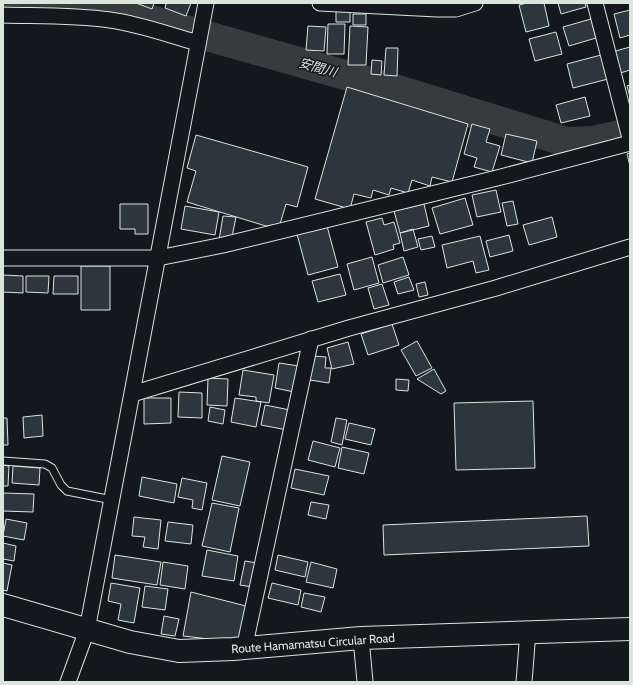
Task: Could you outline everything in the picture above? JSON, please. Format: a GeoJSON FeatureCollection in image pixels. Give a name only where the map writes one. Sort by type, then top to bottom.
{"type":"FeatureCollection","features":[{"type":"Feature","properties":{"kind":"main road","name":"Route Hamamatsu Circular Road"},"geometry":{"type":"LineString","coordinates":[[3,605],[130,642],[179,651],[244,649],[361,638],[528,631],[630,629]]}},
{"type":"Feature","properties":{"kind":"street"},"geometry":{"type":"LineString","coordinates":[[68,682],[87,630],[206,3]]}},
{"type":"Feature","properties":{"kind":"street"},"geometry":{"type":"LineString","coordinates":[[320,3],[437,9],[456,9],[475,3]]}},
{"type":"Feature","properties":{"kind":"street"},"geometry":{"type":"LineString","coordinates":[[596,3],[628,133]]}},
{"type":"Feature","properties":{"kind":"street"},"geometry":{"type":"LineString","coordinates":[[3,15],[85,17],[110,20],[133,24],[198,43]]}},
{"type":"Feature","properties":{"kind":"street"},"geometry":{"type":"LineString","coordinates":[[3,258],[158,258],[223,245],[501,178],[630,143]]}},
{"type":"Feature","properties":{"kind":"street"},"geometry":{"type":"LineString","coordinates":[[132,394],[311,339],[496,288],[630,247]]}},
{"type":"Feature","properties":{"kind":"street"},"geometry":{"type":"LineString","coordinates":[[244,649],[311,339]]}},
{"type":"Feature","properties":{"kind":"street"},"geometry":{"type":"LineString","coordinates":[[524,682],[528,631]]}},
{"type":"Feature","properties":{"kind":"street"},"geometry":{"type":"LineString","coordinates":[[361,638],[365,682]]}},
{"type":"Feature","properties":{"kind":"lane"},"geometry":{"type":"LineString","coordinates":[[3,460],[45,464],[52,468],[61,485],[68,490],[112,500]]}},
{"type":"Feature","properties":{"kind":"building"},"geometry":{"type":"Polygon","coordinates":[[[136,3],[154,3],[152,9],[136,3]]]}},
{"type":"Feature","properties":{"kind":"building"},"geometry":{"type":"Polygon","coordinates":[[[164,3],[191,3],[186,16],[165,8],[166,4],[164,3]]]}},
{"type":"Feature","properties":{"kind":"building"},"geometry":{"type":"Polygon","coordinates":[[[527,3],[544,3],[549,26],[526,32],[519,5],[527,3]]]}},
{"type":"Feature","properties":{"kind":"building"},"geometry":{"type":"Polygon","coordinates":[[[558,3],[585,3],[586,7],[561,14],[558,3]]]}},
{"type":"Feature","properties":{"kind":"building"},"geometry":{"type":"Polygon","coordinates":[[[630,10],[630,35],[620,38],[614,14],[630,10]]]}},
{"type":"Feature","properties":{"kind":"building"},"geometry":{"type":"Polygon","coordinates":[[[336,11],[350,11],[350,22],[336,22],[336,11]]]}},
{"type":"Feature","properties":{"kind":"building"},"geometry":{"type":"Polygon","coordinates":[[[353,14],[366,14],[366,25],[353,25],[353,14]]]}},
{"type":"Feature","properties":{"kind":"building"},"geometry":{"type":"Polygon","coordinates":[[[591,19],[596,38],[569,46],[563,27],[591,19]]]}},
{"type":"Feature","properties":{"kind":"building"},"geometry":{"type":"Polygon","coordinates":[[[328,24],[345,24],[344,54],[327,54],[328,24]]]}},
{"type":"Feature","properties":{"kind":"building"},"geometry":{"type":"Polygon","coordinates":[[[308,26],[326,27],[324,51],[306,50],[308,26]]]}},
{"type":"Feature","properties":{"kind":"building"},"geometry":{"type":"Polygon","coordinates":[[[350,26],[368,27],[366,65],[348,65],[350,26]]]}},
{"type":"Feature","properties":{"kind":"building"},"geometry":{"type":"Polygon","coordinates":[[[556,32],[562,54],[535,61],[529,39],[556,32]]]}},
{"type":"Feature","properties":{"kind":"building"},"geometry":{"type":"Polygon","coordinates":[[[630,47],[630,70],[617,74],[612,52],[630,47]]]}},
{"type":"Feature","properties":{"kind":"building"},"geometry":{"type":"Polygon","coordinates":[[[386,48],[398,48],[397,76],[384,75],[386,48]]]}},
{"type":"Feature","properties":{"kind":"building"},"geometry":{"type":"Polygon","coordinates":[[[601,55],[608,79],[573,88],[567,64],[601,55]]]}},
{"type":"Feature","properties":{"kind":"building"},"geometry":{"type":"Polygon","coordinates":[[[372,60],[382,61],[381,75],[371,74],[372,60]]]}},
{"type":"Feature","properties":{"kind":"building"},"geometry":{"type":"Polygon","coordinates":[[[630,85],[630,97],[627,86],[630,85]]]}},
{"type":"Feature","properties":{"kind":"building"},"geometry":{"type":"Polygon","coordinates":[[[347,87],[468,124],[452,182],[432,177],[430,186],[412,180],[408,193],[391,188],[389,195],[373,190],[371,198],[354,194],[350,209],[315,199],[347,87]]]}},
{"type":"Feature","properties":{"kind":"building"},"geometry":{"type":"Polygon","coordinates":[[[585,97],[590,116],[561,123],[556,105],[585,97]]]}},
{"type":"Feature","properties":{"kind":"building"},"geometry":{"type":"Polygon","coordinates":[[[472,124],[490,129],[486,142],[500,146],[492,172],[474,167],[477,158],[464,154],[472,124]]]}},
{"type":"Feature","properties":{"kind":"building"},"geometry":{"type":"Polygon","coordinates":[[[506,134],[537,141],[532,163],[501,155],[506,134]]]}},
{"type":"Feature","properties":{"kind":"building"},"geometry":{"type":"Polygon","coordinates":[[[196,135],[308,167],[297,207],[286,204],[280,224],[266,226],[187,202],[196,171],[187,168],[196,135]]]}},
{"type":"Feature","properties":{"kind":"building"},"geometry":{"type":"Polygon","coordinates":[[[630,153],[630,166],[627,154],[630,153]]]}},
{"type":"Feature","properties":{"kind":"building"},"geometry":{"type":"Polygon","coordinates":[[[496,190],[501,212],[477,217],[472,195],[496,190]]]}},
{"type":"Feature","properties":{"kind":"building"},"geometry":{"type":"Polygon","coordinates":[[[465,198],[473,225],[440,234],[432,208],[465,198]]]}},
{"type":"Feature","properties":{"kind":"building"},"geometry":{"type":"Polygon","coordinates":[[[513,201],[518,224],[507,226],[502,203],[513,201]]]}},
{"type":"Feature","properties":{"kind":"building"},"geometry":{"type":"Polygon","coordinates":[[[120,204],[148,204],[148,234],[135,234],[135,229],[120,229],[120,204]]]}},
{"type":"Feature","properties":{"kind":"building"},"geometry":{"type":"Polygon","coordinates":[[[424,204],[429,226],[400,233],[394,211],[424,204]]]}},
{"type":"Feature","properties":{"kind":"building"},"geometry":{"type":"Polygon","coordinates":[[[185,206],[219,212],[215,235],[181,229],[185,206]]]}},
{"type":"Feature","properties":{"kind":"building"},"geometry":{"type":"Polygon","coordinates":[[[223,216],[236,217],[232,237],[219,240],[223,216]]]}},
{"type":"Feature","properties":{"kind":"building"},"geometry":{"type":"Polygon","coordinates":[[[552,217],[557,237],[529,245],[523,225],[552,217]]]}},
{"type":"Feature","properties":{"kind":"building"},"geometry":{"type":"Polygon","coordinates":[[[382,218],[384,225],[394,222],[400,243],[393,245],[394,249],[375,255],[366,222],[382,218]]]}},
{"type":"Feature","properties":{"kind":"building"},"geometry":{"type":"Polygon","coordinates":[[[327,226],[338,267],[308,275],[297,234],[327,226]]]}},
{"type":"Feature","properties":{"kind":"building"},"geometry":{"type":"Polygon","coordinates":[[[413,229],[418,247],[404,251],[400,233],[413,229]]]}},
{"type":"Feature","properties":{"kind":"building"},"geometry":{"type":"Polygon","coordinates":[[[509,235],[513,251],[490,257],[486,241],[509,235]]]}},
{"type":"Feature","properties":{"kind":"building"},"geometry":{"type":"Polygon","coordinates":[[[432,236],[435,247],[421,250],[418,239],[432,236]]]}},
{"type":"Feature","properties":{"kind":"building"},"geometry":{"type":"Polygon","coordinates":[[[480,236],[489,270],[476,273],[473,261],[447,268],[442,245],[480,236]]]}},
{"type":"Feature","properties":{"kind":"building"},"geometry":{"type":"Polygon","coordinates":[[[372,257],[379,283],[354,290],[347,264],[372,257]]]}},
{"type":"Feature","properties":{"kind":"building"},"geometry":{"type":"Polygon","coordinates":[[[403,257],[409,275],[383,283],[378,265],[403,257]]]}},
{"type":"Feature","properties":{"kind":"building"},"geometry":{"type":"Polygon","coordinates":[[[81,266],[110,266],[110,310],[81,310],[81,266]]]}},
{"type":"Feature","properties":{"kind":"building"},"geometry":{"type":"Polygon","coordinates":[[[340,274],[346,295],[318,302],[312,281],[340,274]]]}},
{"type":"Feature","properties":{"kind":"building"},"geometry":{"type":"Polygon","coordinates":[[[3,275],[23,276],[23,293],[3,292],[3,275]]]}},
{"type":"Feature","properties":{"kind":"building"},"geometry":{"type":"Polygon","coordinates":[[[26,276],[49,276],[48,293],[26,292],[26,276]]]}},
{"type":"Feature","properties":{"kind":"building"},"geometry":{"type":"Polygon","coordinates":[[[54,276],[78,276],[78,294],[53,294],[54,276]]]}},
{"type":"Feature","properties":{"kind":"building"},"geometry":{"type":"Polygon","coordinates":[[[409,277],[414,290],[398,294],[394,282],[409,277]]]}},
{"type":"Feature","properties":{"kind":"building"},"geometry":{"type":"Polygon","coordinates":[[[425,282],[428,295],[419,297],[416,284],[425,282]]]}},
{"type":"Feature","properties":{"kind":"building"},"geometry":{"type":"Polygon","coordinates":[[[382,284],[389,305],[374,309],[368,288],[382,284]]]}},
{"type":"Feature","properties":{"kind":"building"},"geometry":{"type":"Polygon","coordinates":[[[392,324],[399,345],[368,355],[361,334],[392,324]]]}},
{"type":"Feature","properties":{"kind":"building"},"geometry":{"type":"Polygon","coordinates":[[[417,341],[432,368],[416,376],[401,350],[417,341]]]}},
{"type":"Feature","properties":{"kind":"building"},"geometry":{"type":"Polygon","coordinates":[[[348,342],[354,364],[332,369],[327,348],[348,342]]]}},
{"type":"Feature","properties":{"kind":"building"},"geometry":{"type":"Polygon","coordinates":[[[313,356],[326,357],[325,368],[331,368],[329,383],[310,380],[313,356]]]}},
{"type":"Feature","properties":{"kind":"building"},"geometry":{"type":"Polygon","coordinates":[[[279,363],[299,366],[294,392],[275,388],[279,363]]]}},
{"type":"Feature","properties":{"kind":"building"},"geometry":{"type":"Polygon","coordinates":[[[434,369],[446,391],[441,394],[417,379],[434,369]]]}},
{"type":"Feature","properties":{"kind":"building"},"geometry":{"type":"Polygon","coordinates":[[[243,370],[274,375],[269,403],[256,401],[256,397],[239,395],[243,370]]]}},
{"type":"Feature","properties":{"kind":"building"},"geometry":{"type":"Polygon","coordinates":[[[208,378],[228,379],[227,406],[207,405],[208,378]]]}},
{"type":"Feature","properties":{"kind":"building"},"geometry":{"type":"Polygon","coordinates":[[[396,379],[409,380],[408,391],[396,390],[396,379]]]}},
{"type":"Feature","properties":{"kind":"building"},"geometry":{"type":"Polygon","coordinates":[[[179,392],[202,393],[202,418],[178,417],[179,392]]]}},
{"type":"Feature","properties":{"kind":"building"},"geometry":{"type":"Polygon","coordinates":[[[144,398],[171,398],[171,423],[144,424],[144,398]]]}},
{"type":"Feature","properties":{"kind":"building"},"geometry":{"type":"Polygon","coordinates":[[[235,398],[261,402],[256,427],[231,422],[235,398]]]}},
{"type":"Feature","properties":{"kind":"building"},"geometry":{"type":"Polygon","coordinates":[[[533,401],[535,468],[456,470],[454,403],[533,401]]]}},
{"type":"Feature","properties":{"kind":"building"},"geometry":{"type":"Polygon","coordinates":[[[265,405],[290,410],[287,430],[261,425],[265,405]]]}},
{"type":"Feature","properties":{"kind":"building"},"geometry":{"type":"Polygon","coordinates":[[[210,407],[225,410],[223,424],[208,421],[210,407]]]}},
{"type":"Feature","properties":{"kind":"building"},"geometry":{"type":"Polygon","coordinates":[[[42,415],[43,436],[24,438],[23,417],[42,415]]]}},
{"type":"Feature","properties":{"kind":"building"},"geometry":{"type":"Polygon","coordinates":[[[3,418],[7,418],[8,445],[3,445],[3,418]]]}},
{"type":"Feature","properties":{"kind":"building"},"geometry":{"type":"Polygon","coordinates":[[[336,418],[347,420],[342,445],[331,442],[336,418]]]}},
{"type":"Feature","properties":{"kind":"building"},"geometry":{"type":"Polygon","coordinates":[[[349,423],[375,429],[371,445],[345,439],[349,423]]]}},
{"type":"Feature","properties":{"kind":"building"},"geometry":{"type":"Polygon","coordinates":[[[313,441],[340,448],[335,467],[308,460],[313,441]]]}},
{"type":"Feature","properties":{"kind":"building"},"geometry":{"type":"Polygon","coordinates":[[[342,447],[369,453],[364,474],[338,468],[342,447]]]}},
{"type":"Feature","properties":{"kind":"building"},"geometry":{"type":"Polygon","coordinates":[[[222,456],[250,462],[240,506],[212,500],[222,456]]]}},
{"type":"Feature","properties":{"kind":"building"},"geometry":{"type":"Polygon","coordinates":[[[3,465],[9,466],[8,486],[3,486],[3,465]]]}},
{"type":"Feature","properties":{"kind":"building"},"geometry":{"type":"Polygon","coordinates":[[[13,466],[40,468],[39,485],[12,483],[13,466]]]}},
{"type":"Feature","properties":{"kind":"building"},"geometry":{"type":"Polygon","coordinates":[[[295,469],[329,476],[324,495],[291,488],[295,469]]]}},
{"type":"Feature","properties":{"kind":"building"},"geometry":{"type":"Polygon","coordinates":[[[142,477],[177,484],[174,503],[139,496],[142,477]]]}},
{"type":"Feature","properties":{"kind":"building"},"geometry":{"type":"Polygon","coordinates":[[[182,478],[207,483],[202,510],[192,508],[193,500],[178,497],[182,478]]]}},
{"type":"Feature","properties":{"kind":"building"},"geometry":{"type":"Polygon","coordinates":[[[3,493],[34,494],[33,512],[3,511],[3,493]]]}},
{"type":"Feature","properties":{"kind":"building"},"geometry":{"type":"Polygon","coordinates":[[[311,502],[329,505],[326,519],[308,515],[311,502]]]}},
{"type":"Feature","properties":{"kind":"building"},"geometry":{"type":"Polygon","coordinates":[[[212,503],[239,508],[230,552],[202,546],[212,503]]]}},
{"type":"Feature","properties":{"kind":"building"},"geometry":{"type":"Polygon","coordinates":[[[587,516],[589,546],[384,555],[383,525],[587,516]]]}},
{"type":"Feature","properties":{"kind":"building"},"geometry":{"type":"Polygon","coordinates":[[[134,517],[161,520],[158,549],[143,547],[145,537],[132,536],[134,517]]]}},
{"type":"Feature","properties":{"kind":"building"},"geometry":{"type":"Polygon","coordinates":[[[6,519],[27,523],[24,540],[3,536],[6,519]]]}},
{"type":"Feature","properties":{"kind":"building"},"geometry":{"type":"Polygon","coordinates":[[[168,522],[193,525],[191,544],[165,541],[168,522]]]}},
{"type":"Feature","properties":{"kind":"building"},"geometry":{"type":"Polygon","coordinates":[[[3,543],[16,546],[14,561],[3,559],[3,543]]]}},
{"type":"Feature","properties":{"kind":"building"},"geometry":{"type":"Polygon","coordinates":[[[207,550],[238,556],[234,581],[202,576],[207,550]]]}},
{"type":"Feature","properties":{"kind":"building"},"geometry":{"type":"Polygon","coordinates":[[[115,555],[161,562],[157,585],[112,578],[115,555]]]}},
{"type":"Feature","properties":{"kind":"building"},"geometry":{"type":"Polygon","coordinates":[[[278,555],[308,562],[305,577],[275,570],[278,555]]]}},
{"type":"Feature","properties":{"kind":"building"},"geometry":{"type":"Polygon","coordinates":[[[245,561],[257,563],[252,587],[240,585],[245,561]]]}},
{"type":"Feature","properties":{"kind":"building"},"geometry":{"type":"Polygon","coordinates":[[[163,562],[188,566],[185,589],[160,585],[163,562]]]}},
{"type":"Feature","properties":{"kind":"building"},"geometry":{"type":"Polygon","coordinates":[[[311,562],[337,569],[333,588],[306,582],[311,562]]]}},
{"type":"Feature","properties":{"kind":"building"},"geometry":{"type":"Polygon","coordinates":[[[3,563],[12,565],[7,591],[3,590],[3,563]]]}},
{"type":"Feature","properties":{"kind":"building"},"geometry":{"type":"Polygon","coordinates":[[[111,583],[140,588],[134,623],[118,620],[121,604],[108,601],[111,583]]]}},
{"type":"Feature","properties":{"kind":"building"},"geometry":{"type":"Polygon","coordinates":[[[272,583],[301,590],[298,605],[268,598],[272,583]]]}},
{"type":"Feature","properties":{"kind":"building"},"geometry":{"type":"Polygon","coordinates":[[[145,586],[168,589],[165,610],[142,607],[145,586]]]}},
{"type":"Feature","properties":{"kind":"building"},"geometry":{"type":"Polygon","coordinates":[[[191,592],[246,606],[239,638],[235,642],[183,636],[191,592]]]}},
{"type":"Feature","properties":{"kind":"building"},"geometry":{"type":"Polygon","coordinates":[[[304,593],[325,597],[321,612],[301,607],[304,593]]]}},
{"type":"Feature","properties":{"kind":"building"},"geometry":{"type":"Polygon","coordinates":[[[164,616],[179,619],[175,636],[161,634],[164,616]]]}},
{"type":"Feature","properties":{"kind":"waterway","name":"安間川"},"geometry":{"type":"LineString","coordinates":[[3,5],[93,8],[126,13],[398,90],[567,142],[593,141],[630,133]]}}]}
